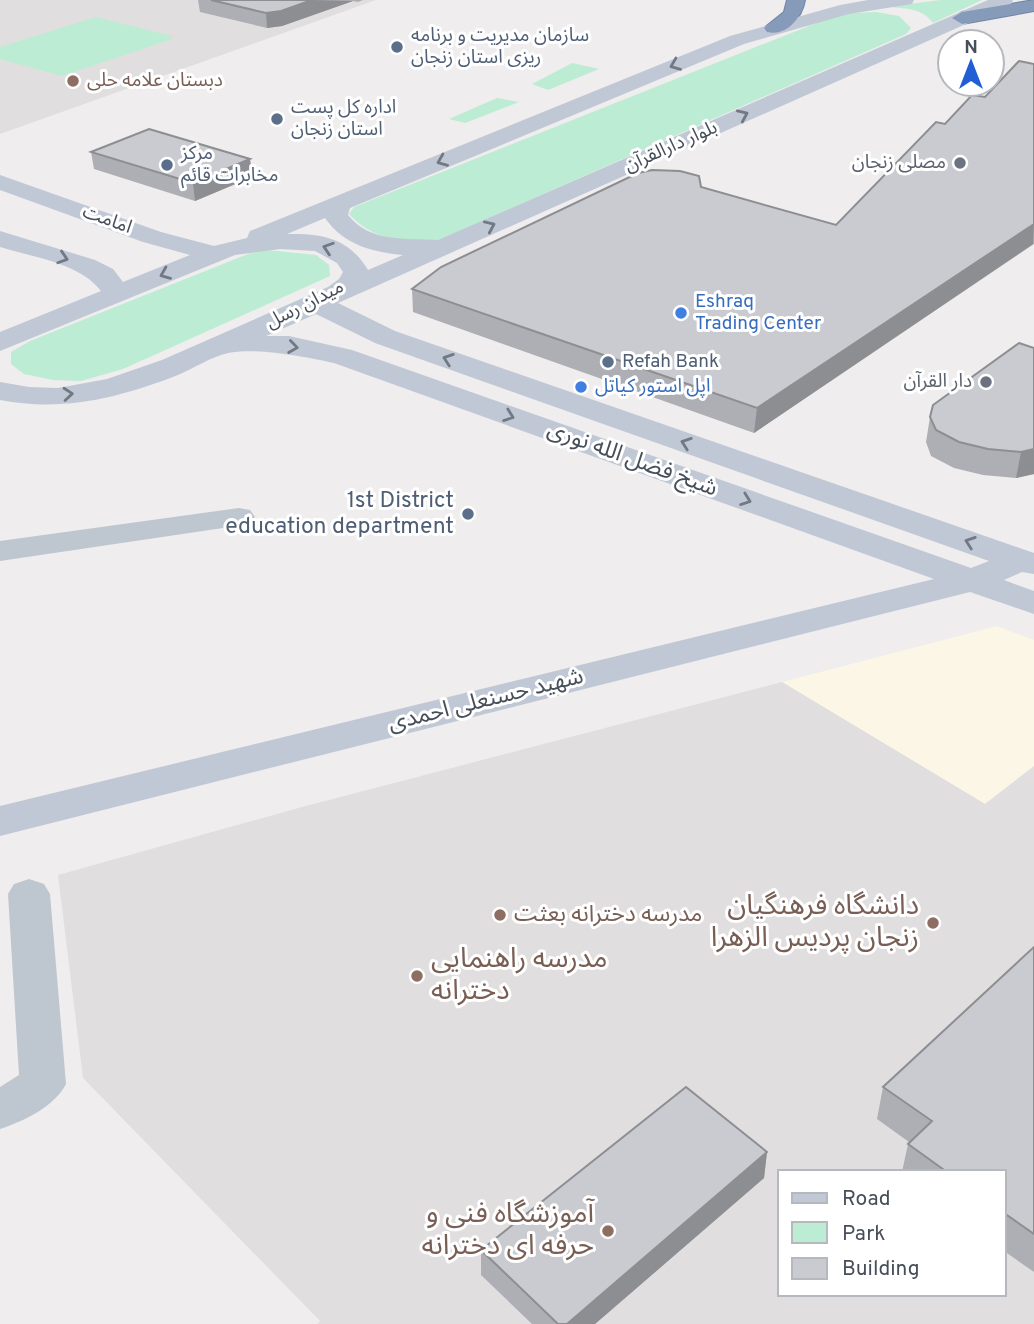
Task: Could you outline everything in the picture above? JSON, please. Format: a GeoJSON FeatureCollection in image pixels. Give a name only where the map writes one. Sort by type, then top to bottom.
{"type":"FeatureCollection","features":[{"type":"Feature","properties":{"kind":"highway"},"geometry":{"type":"LineString","coordinates":[[774,28],[793,14],[796,0]]}},
{"type":"Feature","properties":{"kind":"highway"},"geometry":{"type":"LineString","coordinates":[[962,18],[1034,5]]}},
{"type":"Feature","properties":{"kind":"main road"},"geometry":{"type":"LineString","coordinates":[[222,251],[737,40],[848,9],[905,0]]}},
{"type":"Feature","properties":{"kind":"main road","name":"بلوار دارالقرآن"},"geometry":{"type":"LineString","coordinates":[[327,298],[1004,0]]}},
{"type":"Feature","properties":{"kind":"main road"},"geometry":{"type":"LineString","coordinates":[[848,9],[886,9],[918,17],[927,23],[930,29],[926,34]]}},
{"type":"Feature","properties":{"kind":"main road","name":"امامت"},"geometry":{"type":"LineString","coordinates":[[0,182],[152,237],[222,251]]}},
{"type":"Feature","properties":{"kind":"main road"},"geometry":{"type":"LineString","coordinates":[[0,198],[43,197]]}},
{"type":"Feature","properties":{"kind":"main road"},"geometry":{"type":"LineString","coordinates":[[338,204],[335,215],[342,227],[358,237],[392,245],[443,247]]}},
{"type":"Feature","properties":{"kind":"main road"},"geometry":{"type":"LineString","coordinates":[[0,239],[86,266],[103,275],[117,293]]}},
{"type":"Feature","properties":{"kind":"main road","name":"میدان رسل"},"geometry":{"type":"LineString","coordinates":[[0,342],[222,251],[268,242],[301,242],[341,253],[353,262],[356,272],[351,283],[327,298],[152,376],[101,391],[44,396],[0,391]]}},
{"type":"Feature","properties":{"kind":"main road","name":"شیخ فضل الله نوری"},"geometry":{"type":"LineString","coordinates":[[327,298],[385,337],[1027,563]]}},
{"type":"Feature","properties":{"kind":"main road","name":"شیخ فضل الله نوری"},"geometry":{"type":"LineString","coordinates":[[225,344],[289,345],[342,356],[1034,603]]}},
{"type":"Feature","properties":{"kind":"main road","name":"شهید حسنعلی احمدی"},"geometry":{"type":"LineString","coordinates":[[0,821],[972,581],[1027,563]]}},
{"type":"Feature","properties":{"kind":"street"},"geometry":{"type":"LineString","coordinates":[[0,551],[239,517]]}},
{"type":"Feature","properties":{"kind":"street"},"geometry":{"type":"LineString","coordinates":[[0,1110],[43,1084],[29,894]]}},
{"type":"Feature","properties":{"kind":"shaded area","name":"دبستان علامه حلی"},"geometry":{"type":"Polygon","coordinates":[[[0,0],[376,0],[0,134],[0,0]]]}},
{"type":"Feature","properties":{"kind":"shaded area"},"geometry":{"type":"Polygon","coordinates":[[[997,626],[1034,640],[1034,766],[985,804],[782,682],[997,626]]]}},
{"type":"Feature","properties":{"kind":"shaded area","name":"مدرسه راهنمایی دخترانه"},"geometry":{"type":"Polygon","coordinates":[[[782,682],[985,804],[1034,766],[1034,1324],[317,1324],[320,1321],[83,1078],[58,875],[302,807],[782,682]]]}},
{"type":"Feature","properties":{"kind":"green space"},"geometry":{"type":"Polygon","coordinates":[[[940,0],[982,0],[933,23],[924,14],[887,7],[940,0]]]}},
{"type":"Feature","properties":{"kind":"green space"},"geometry":{"type":"Polygon","coordinates":[[[876,12],[899,16],[911,28],[906,34],[434,242],[388,238],[358,223],[349,214],[354,207],[829,18],[876,12]]]}},
{"type":"Feature","properties":{"kind":"green space"},"geometry":{"type":"Polygon","coordinates":[[[96,17],[172,36],[172,39],[62,76],[0,59],[0,47],[96,17]]]}},
{"type":"Feature","properties":{"kind":"green space"},"geometry":{"type":"Polygon","coordinates":[[[572,63],[599,69],[548,90],[532,84],[572,63]]]}},
{"type":"Feature","properties":{"kind":"green space"},"geometry":{"type":"Polygon","coordinates":[[[497,98],[519,102],[465,123],[449,119],[497,98]]]}},
{"type":"Feature","properties":{"kind":"green space"},"geometry":{"type":"Polygon","coordinates":[[[267,250],[316,255],[329,265],[330,276],[123,369],[81,381],[53,380],[24,374],[11,364],[11,352],[30,341],[248,254],[267,250]]]}},
{"type":"Feature","properties":{"kind":"building"},"geometry":{"type":"Polygon","coordinates":[[[211,0],[312,0],[281,11],[266,13],[211,0]]]}},
{"type":"Feature","properties":{"kind":"building","name":"Eshraq Trading Center"},"geometry":{"type":"Polygon","coordinates":[[[1019,61],[1034,64],[1034,224],[757,408],[412,289],[441,267],[638,173],[652,170],[680,171],[699,176],[701,187],[836,225],[936,122],[945,124],[969,98],[1006,98],[1006,75],[1019,61]]]}},
{"type":"Feature","properties":{"kind":"building"},"geometry":{"type":"Polygon","coordinates":[[[149,129],[250,159],[193,183],[91,152],[149,129]]]}},
{"type":"Feature","properties":{"kind":"building"},"geometry":{"type":"Polygon","coordinates":[[[1019,343],[1034,348],[1034,449],[1021,452],[988,449],[959,442],[936,430],[930,417],[933,405],[1019,343]]]}},
{"type":"Feature","properties":{"kind":"building"},"geometry":{"type":"Polygon","coordinates":[[[1034,947],[1034,1234],[1006,1214],[1006,1170],[944,1170],[908,1144],[932,1121],[883,1087],[1034,947]]]}},
{"type":"Feature","properties":{"kind":"building"},"geometry":{"type":"Polygon","coordinates":[[[686,1087],[767,1152],[567,1324],[558,1324],[481,1250],[686,1087]]]}},
{"type":"Feature","properties":{"kind":"place","name":"سازمان مدیریت و برنامه ریزی استان زنجان"},"geometry":{"type":"Point","coordinates":[397,47]}},
{"type":"Feature","properties":{"kind":"place","name":"دبستان علامه حلی"},"geometry":{"type":"Point","coordinates":[73,81]}},
{"type":"Feature","properties":{"kind":"place","name":"اداره کل پست استان زنجان"},"geometry":{"type":"Point","coordinates":[277,119]}},
{"type":"Feature","properties":{"kind":"place","name":"مصلی زنجان"},"geometry":{"type":"Point","coordinates":[960,163]}},
{"type":"Feature","properties":{"kind":"place","name":"مرکز مخابرات قائم"},"geometry":{"type":"Point","coordinates":[167,165]}},
{"type":"Feature","properties":{"kind":"place","name":"Eshraq Trading Center"},"geometry":{"type":"Point","coordinates":[681,313]}},
{"type":"Feature","properties":{"kind":"place","name":"Refah Bank"},"geometry":{"type":"Point","coordinates":[608,362]}},
{"type":"Feature","properties":{"kind":"place","name":"دار القرآن"},"geometry":{"type":"Point","coordinates":[986,382]}},
{"type":"Feature","properties":{"kind":"place","name":"اپل استور کیاتل"},"geometry":{"type":"Point","coordinates":[581,387]}},
{"type":"Feature","properties":{"kind":"place","name":"1st District education department"},"geometry":{"type":"Point","coordinates":[468,514]}},
{"type":"Feature","properties":{"kind":"place","name":"مدرسه دخترانه بعثت"},"geometry":{"type":"Point","coordinates":[500,915]}},
{"type":"Feature","properties":{"kind":"place","name":"دانشگاه فرهنگیان زنجان پردیس الزهرا"},"geometry":{"type":"Point","coordinates":[933,923]}},
{"type":"Feature","properties":{"kind":"place","name":"مدرسه راهنمایی دخترانه"},"geometry":{"type":"Point","coordinates":[417,976]}},
{"type":"Feature","properties":{"kind":"place","name":"آموزشگاه فنی و حرفه ای دخترانه"},"geometry":{"type":"Point","coordinates":[608,1231]}}]}
